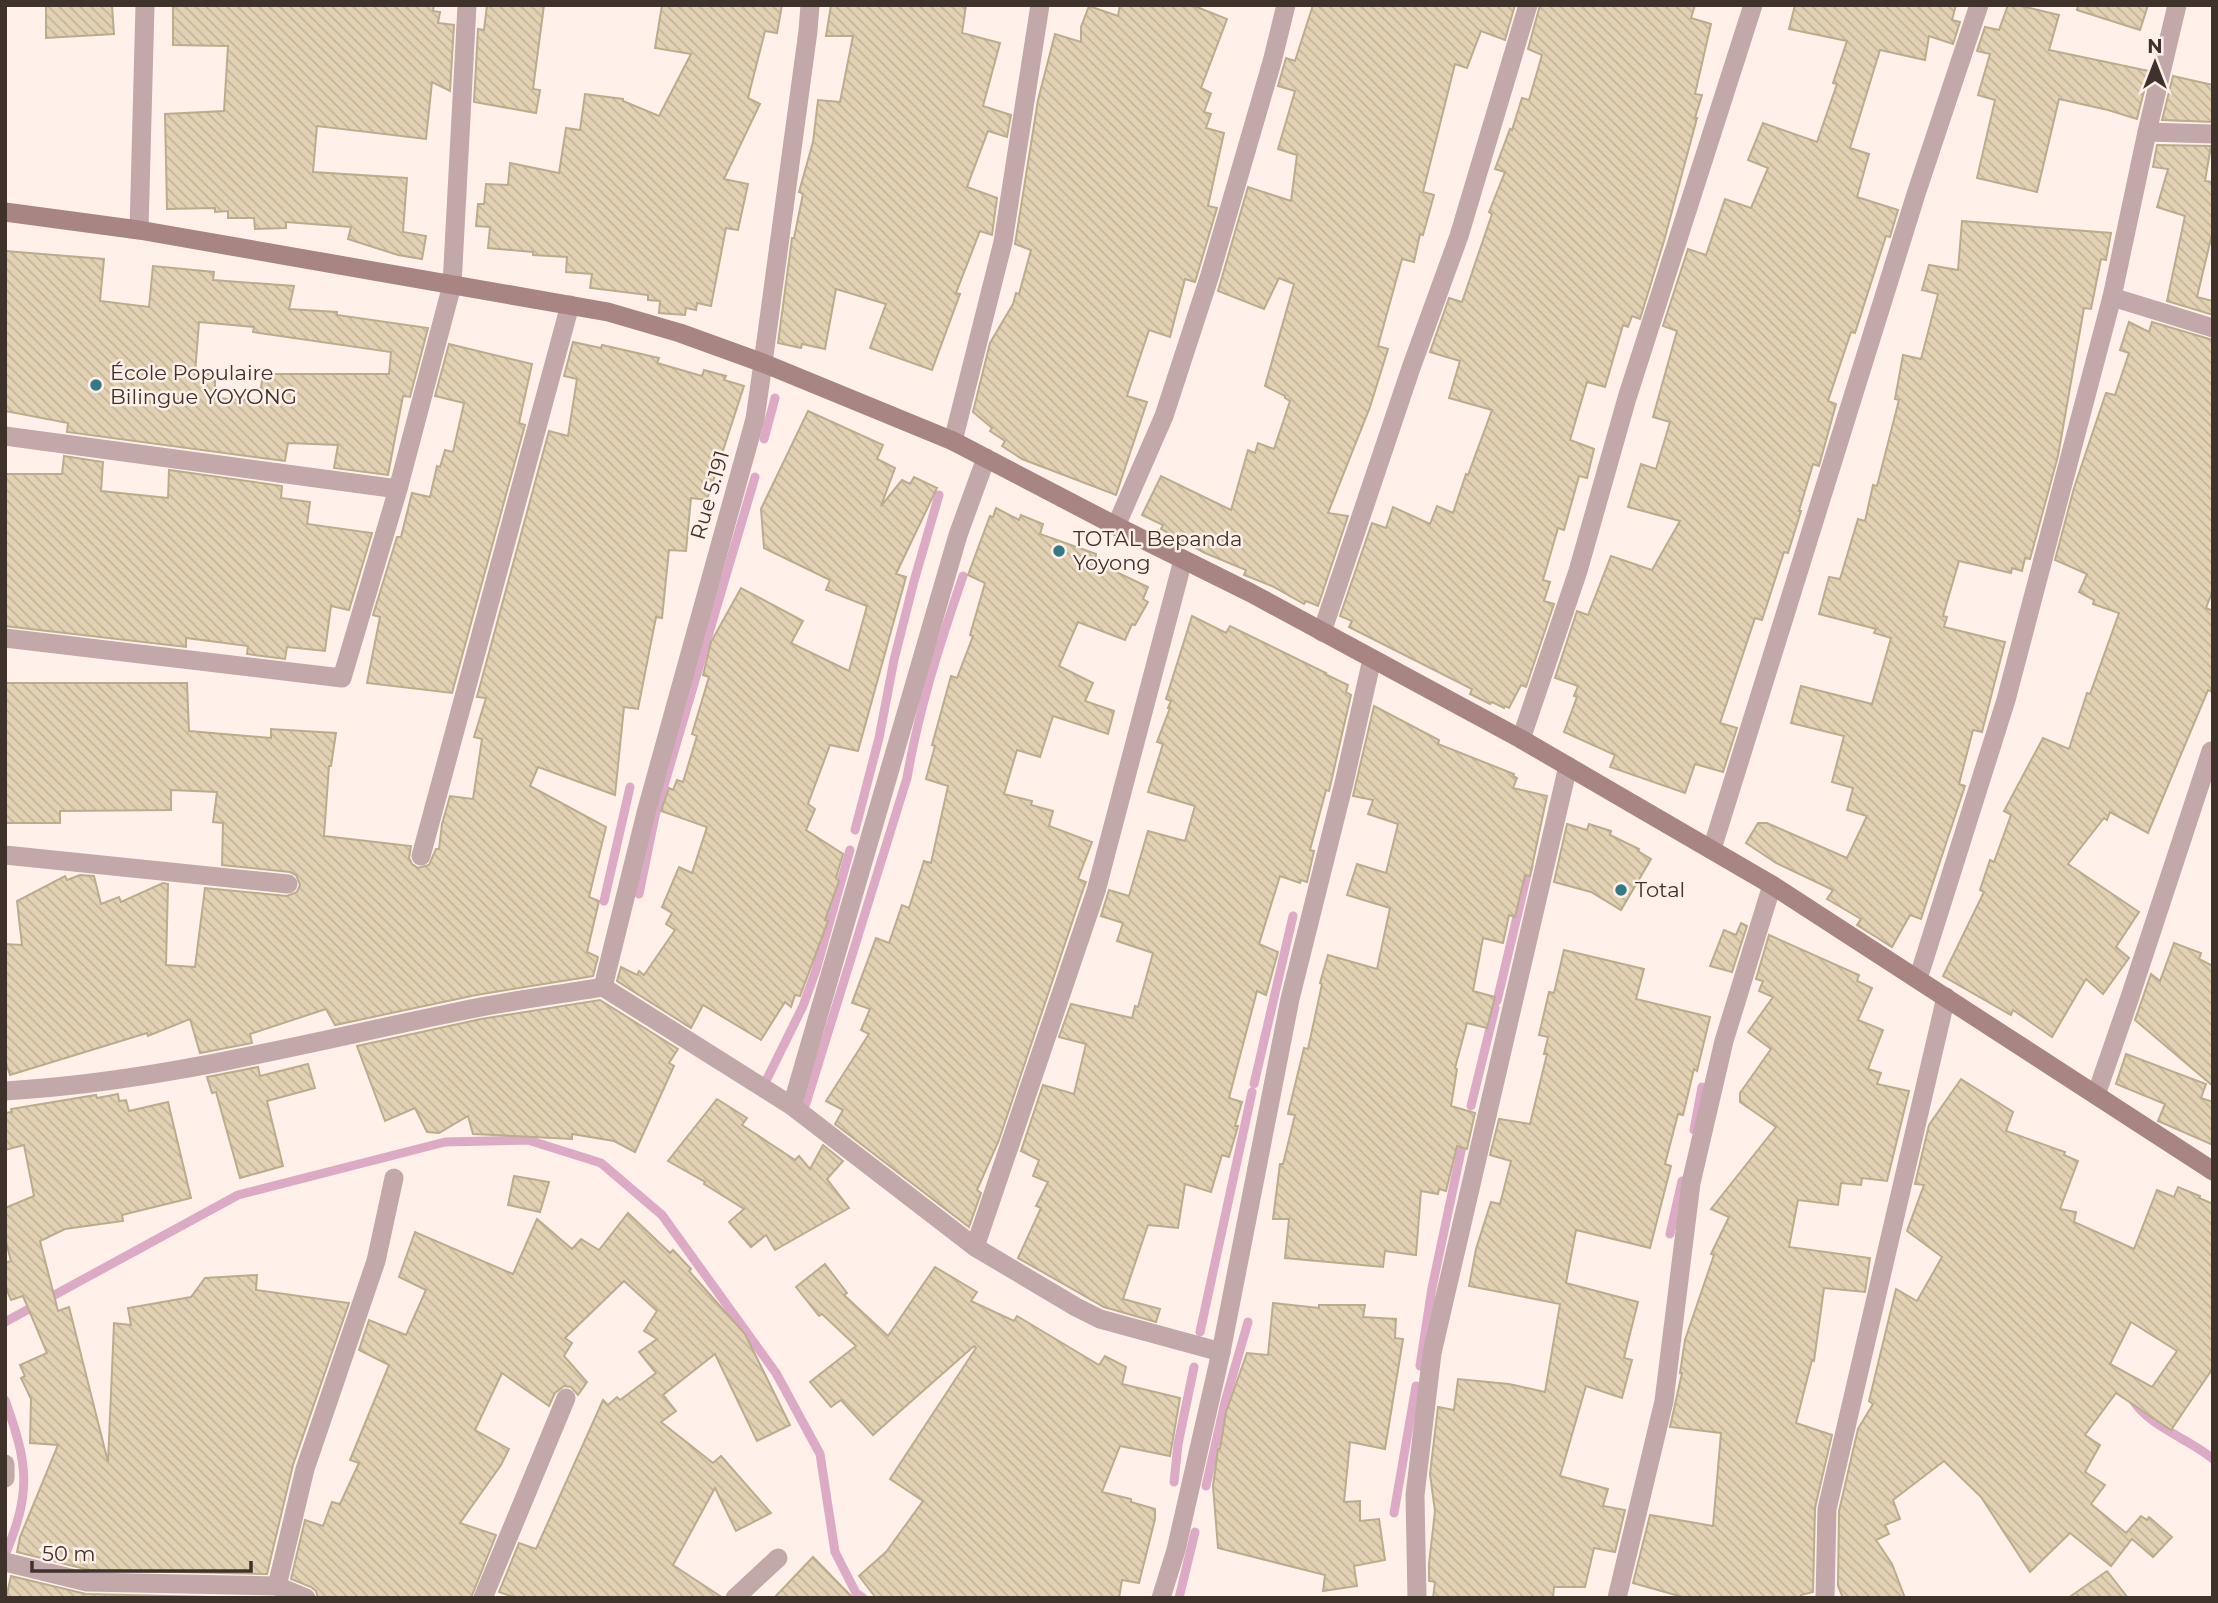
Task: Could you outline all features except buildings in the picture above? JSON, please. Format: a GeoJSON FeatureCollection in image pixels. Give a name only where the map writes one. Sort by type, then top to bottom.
{"type":"FeatureCollection","features":[{"type":"Feature","properties":{"kind":"main road"},"geometry":{"type":"LineString","coordinates":[[5,212],[139,230],[608,312],[763,363],[953,442],[1251,593],[1521,739],[1712,849],[1772,885],[2213,1171]]}},
{"type":"Feature","properties":{"kind":"street"},"geometry":{"type":"LineString","coordinates":[[139,230],[145,5]]}},
{"type":"Feature","properties":{"kind":"street"},"geometry":{"type":"LineString","coordinates":[[5,638],[342,678],[398,489],[452,285],[467,5]]}},
{"type":"Feature","properties":{"kind":"street","name":"Rue 5.191"},"geometry":{"type":"LineString","coordinates":[[603,987],[647,809],[755,419],[810,5]]}},
{"type":"Feature","properties":{"kind":"street"},"geometry":{"type":"LineString","coordinates":[[953,442],[1003,242],[1040,5]]}},
{"type":"Feature","properties":{"kind":"street"},"geometry":{"type":"LineString","coordinates":[[1116,526],[1164,416],[1210,275],[1286,5]]}},
{"type":"Feature","properties":{"kind":"street"},"geometry":{"type":"LineString","coordinates":[[1322,632],[1411,368],[1459,236],[1528,5]]}},
{"type":"Feature","properties":{"kind":"street"},"geometry":{"type":"LineString","coordinates":[[1521,739],[1578,571],[1627,398],[1753,5]]}},
{"type":"Feature","properties":{"kind":"street"},"geometry":{"type":"LineString","coordinates":[[1712,849],[1916,194],[1979,5]]}},
{"type":"Feature","properties":{"kind":"street"},"geometry":{"type":"LineString","coordinates":[[1918,979],[2006,700],[2112,297],[2177,5]]}},
{"type":"Feature","properties":{"kind":"street"},"geometry":{"type":"LineString","coordinates":[[2147,132],[2213,134]]}},
{"type":"Feature","properties":{"kind":"street"},"geometry":{"type":"LineString","coordinates":[[2112,297],[2213,328]]}},
{"type":"Feature","properties":{"kind":"street"},"geometry":{"type":"LineString","coordinates":[[421,856],[570,305]]}},
{"type":"Feature","properties":{"kind":"street"},"geometry":{"type":"LineString","coordinates":[[5,436],[398,489]]}},
{"type":"Feature","properties":{"kind":"street"},"geometry":{"type":"LineString","coordinates":[[792,1106],[958,535],[986,458]]}},
{"type":"Feature","properties":{"kind":"street"},"geometry":{"type":"LineString","coordinates":[[975,1247],[1096,891],[1184,560]]}},
{"type":"Feature","properties":{"kind":"street"},"geometry":{"type":"LineString","coordinates":[[1161,1598],[1176,1550],[1222,1352],[1290,999],[1372,659]]}},
{"type":"Feature","properties":{"kind":"street"},"geometry":{"type":"LineString","coordinates":[[2096,1095],[2211,751]]}},
{"type":"Feature","properties":{"kind":"street"},"geometry":{"type":"LineString","coordinates":[[1417,1598],[1415,1495],[1433,1353],[1568,766]]}},
{"type":"Feature","properties":{"kind":"street"},"geometry":{"type":"LineString","coordinates":[[5,855],[288,884]]}},
{"type":"Feature","properties":{"kind":"street"},"geometry":{"type":"LineString","coordinates":[[1617,1598],[1664,1401],[1691,1183],[1724,1041],[1772,885]]}},
{"type":"Feature","properties":{"kind":"street"},"geometry":{"type":"LineString","coordinates":[[5,1091],[111,1081],[178,1071],[325,1042],[463,1010],[603,987],[792,1106],[975,1247],[1076,1307],[1100,1319],[1222,1352]]}},
{"type":"Feature","properties":{"kind":"street"},"geometry":{"type":"LineString","coordinates":[[1825,1598],[1827,1509],[1946,998]]}},
{"type":"Feature","properties":{"kind":"street"},"geometry":{"type":"LineString","coordinates":[[277,1586],[305,1469],[376,1261],[394,1178]]}},
{"type":"Feature","properties":{"kind":"street"},"geometry":{"type":"LineString","coordinates":[[483,1598],[566,1398]]}},
{"type":"Feature","properties":{"kind":"street"},"geometry":{"type":"LineString","coordinates":[[5,1464],[5,1478]]}},
{"type":"Feature","properties":{"kind":"street"},"geometry":{"type":"LineString","coordinates":[[735,1598],[778,1558]]}},
{"type":"Feature","properties":{"kind":"street"},"geometry":{"type":"LineString","coordinates":[[5,1562],[89,1590],[277,1586],[306,1598]]}},
{"type":"Feature","properties":{"kind":"waterway"},"geometry":{"type":"LineString","coordinates":[[764,439],[775,398]]}},
{"type":"Feature","properties":{"kind":"waterway"},"geometry":{"type":"LineString","coordinates":[[639,894],[655,816],[755,477]]}},
{"type":"Feature","properties":{"kind":"waterway"},"geometry":{"type":"LineString","coordinates":[[855,830],[879,738],[894,660],[939,495]]}},
{"type":"Feature","properties":{"kind":"waterway"},"geometry":{"type":"LineString","coordinates":[[803,1113],[907,778],[931,676],[963,576]]}},
{"type":"Feature","properties":{"kind":"waterway"},"geometry":{"type":"LineString","coordinates":[[604,901],[630,787]]}},
{"type":"Feature","properties":{"kind":"waterway"},"geometry":{"type":"LineString","coordinates":[[763,1087],[803,1006],[850,850]]}},
{"type":"Feature","properties":{"kind":"waterway"},"geometry":{"type":"LineString","coordinates":[[1497,1001],[1529,866]]}},
{"type":"Feature","properties":{"kind":"waterway"},"geometry":{"type":"LineString","coordinates":[[1254,1084],[1293,916]]}},
{"type":"Feature","properties":{"kind":"waterway"},"geometry":{"type":"LineString","coordinates":[[1471,1106],[1495,1008]]}},
{"type":"Feature","properties":{"kind":"waterway"},"geometry":{"type":"LineString","coordinates":[[1694,1130],[1702,1087]]}},
{"type":"Feature","properties":{"kind":"waterway"},"geometry":{"type":"LineString","coordinates":[[1200,1332],[1252,1092]]}},
{"type":"Feature","properties":{"kind":"waterway"},"geometry":{"type":"LineString","coordinates":[[1420,1366],[1432,1288],[1464,1137]]}},
{"type":"Feature","properties":{"kind":"waterway"},"geometry":{"type":"LineString","coordinates":[[5,1322],[238,1195],[445,1142],[528,1140],[601,1163],[662,1215],[776,1373],[820,1454],[835,1552],[856,1593],[863,1598]]}},
{"type":"Feature","properties":{"kind":"waterway"},"geometry":{"type":"LineString","coordinates":[[1670,1234],[1682,1181]]}},
{"type":"Feature","properties":{"kind":"waterway"},"geometry":{"type":"LineString","coordinates":[[1206,1486],[1225,1402],[1248,1322]]}},
{"type":"Feature","properties":{"kind":"waterway"},"geometry":{"type":"LineString","coordinates":[[1174,1482],[1178,1444],[1194,1367]]}},
{"type":"Feature","properties":{"kind":"waterway"},"geometry":{"type":"LineString","coordinates":[[1394,1513],[1416,1386]]}},
{"type":"Feature","properties":{"kind":"waterway"},"geometry":{"type":"LineString","coordinates":[[2132,1399],[2148,1417],[2213,1459]]}},
{"type":"Feature","properties":{"kind":"waterway"},"geometry":{"type":"LineString","coordinates":[[5,1400],[18,1442],[24,1478],[20,1513],[5,1555]]}},
{"type":"Feature","properties":{"kind":"waterway"},"geometry":{"type":"LineString","coordinates":[[1179,1598],[1195,1532]]}},
{"type":"Feature","properties":{"kind":"place","name":"École Populaire Bilingue YOYONG"},"geometry":{"type":"Point","coordinates":[96,385]}},
{"type":"Feature","properties":{"kind":"place","name":"TOTAL Bepanda Yoyong"},"geometry":{"type":"Point","coordinates":[1059,551]}},
{"type":"Feature","properties":{"kind":"place","name":"Total"},"geometry":{"type":"Point","coordinates":[1621,890]}}]}
